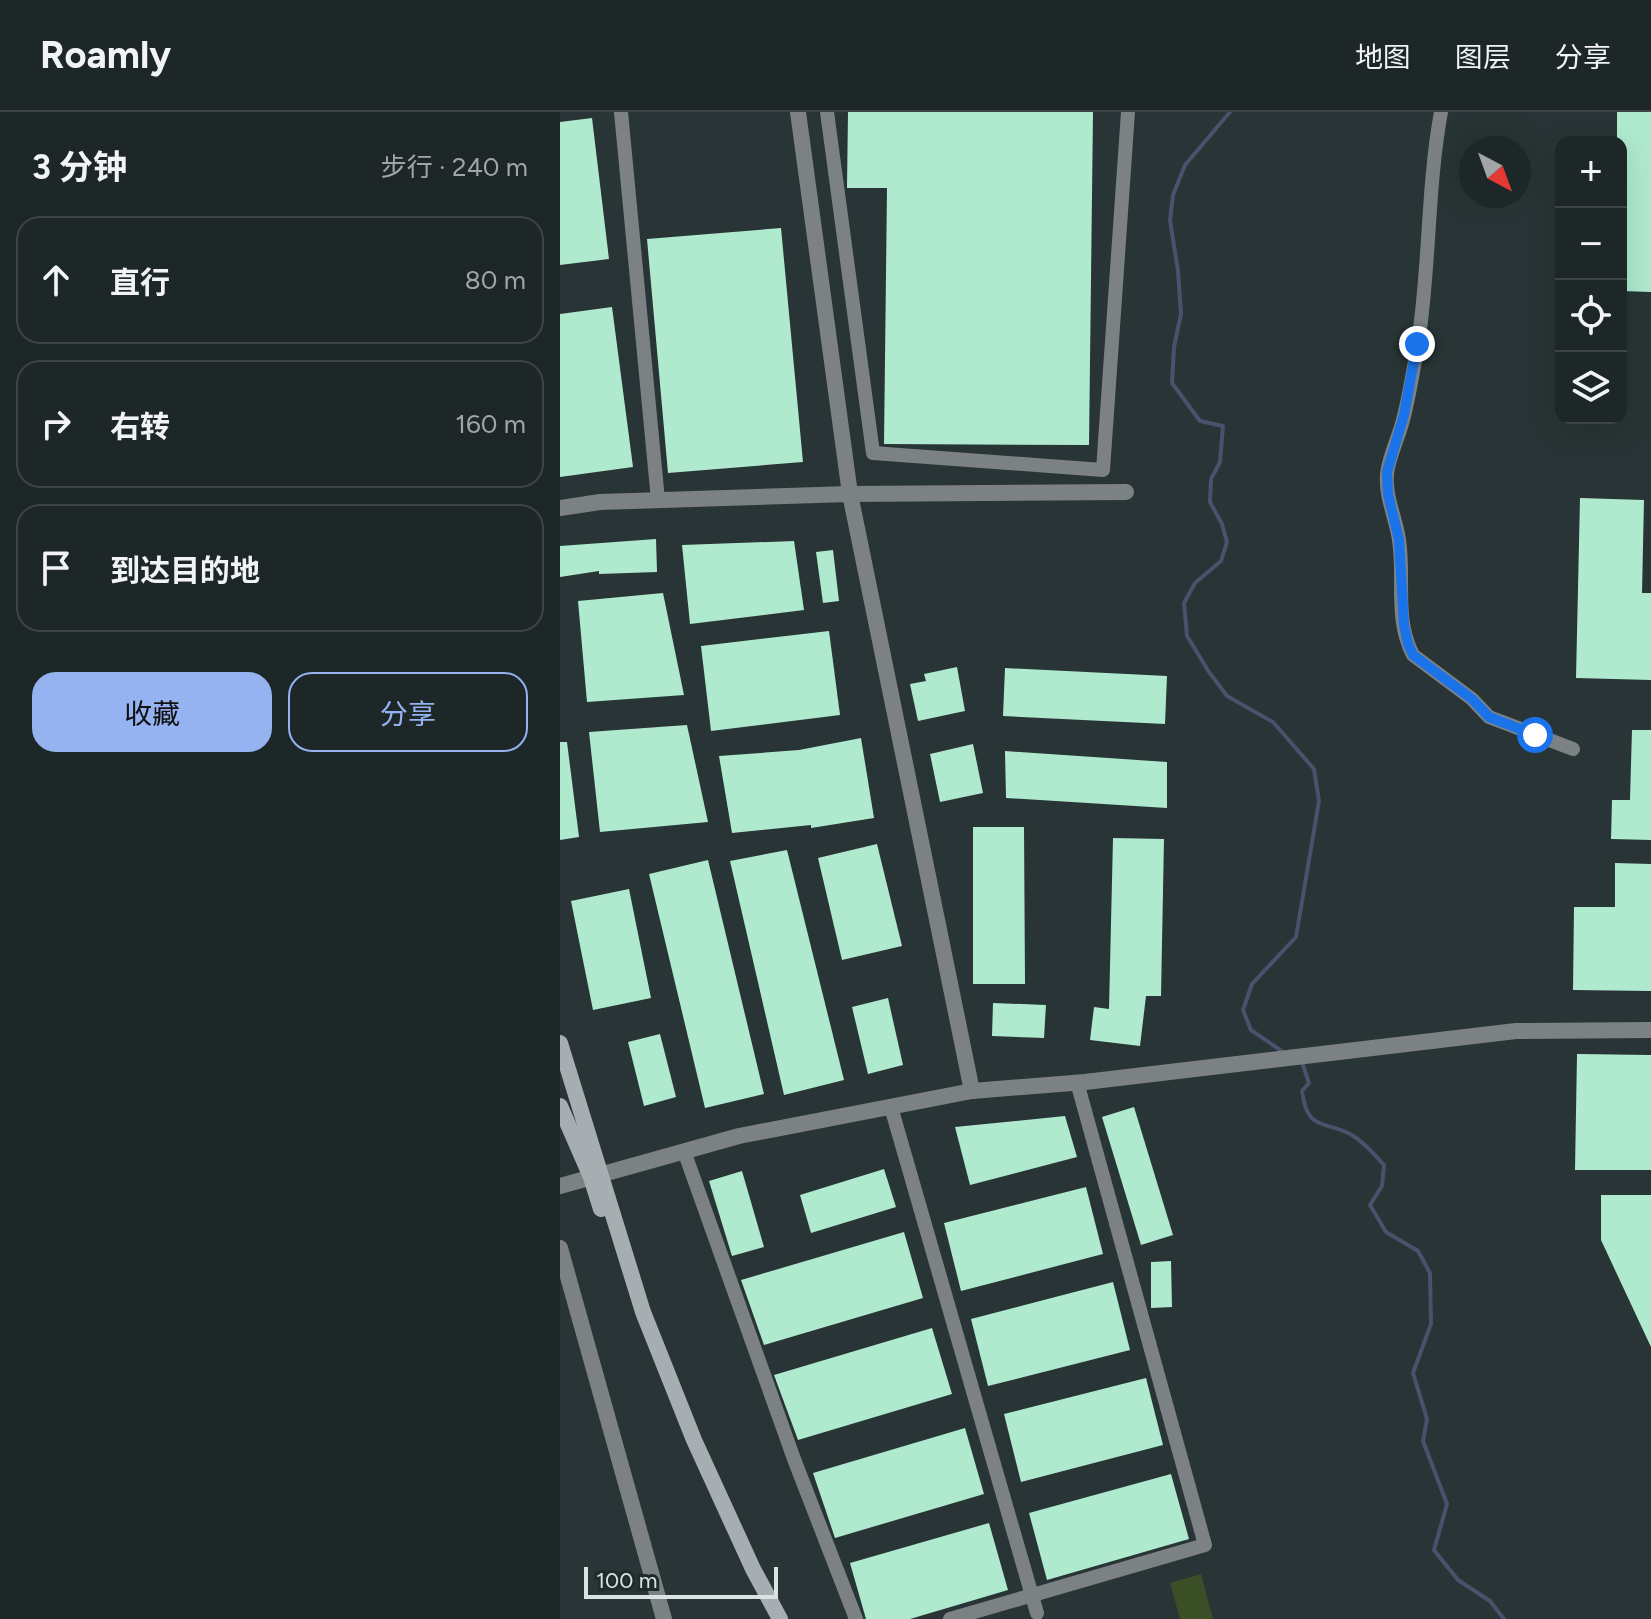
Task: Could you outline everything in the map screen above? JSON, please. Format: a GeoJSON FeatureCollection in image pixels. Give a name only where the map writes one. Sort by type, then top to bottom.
{"type":"FeatureCollection","features":[{"type":"Feature","properties":{"kind":"main road"},"geometry":{"type":"LineString","coordinates":[[560,1043],[634,1316],[685,1444],[769,1619]]}},
{"type":"Feature","properties":{"kind":"main road"},"geometry":{"type":"LineString","coordinates":[[560,1106],[596,1175],[643,1312],[694,1440],[753,1569],[780,1619]]}},
{"type":"Feature","properties":{"kind":"street"},"geometry":{"type":"LineString","coordinates":[[621,112],[658,500]]}},
{"type":"Feature","properties":{"kind":"street"},"geometry":{"type":"LineString","coordinates":[[798,112],[850,494],[972,1091]]}},
{"type":"Feature","properties":{"kind":"street"},"geometry":{"type":"LineString","coordinates":[[827,112],[873,453],[1103,470],[1128,112]]}},
{"type":"Feature","properties":{"kind":"street"},"geometry":{"type":"LineString","coordinates":[[1441,112],[1436,139],[1427,278],[1404,415],[1387,472],[1388,494],[1399,540],[1401,600],[1408,644],[1413,655],[1472,699],[1489,717],[1573,749]]}},
{"type":"Feature","properties":{"kind":"street"},"geometry":{"type":"LineString","coordinates":[[560,508],[600,502],[850,494],[1126,492]]}},
{"type":"Feature","properties":{"kind":"street"},"geometry":{"type":"LineString","coordinates":[[560,1186],[739,1136],[972,1091],[1077,1082],[1516,1031],[1651,1030]]}},
{"type":"Feature","properties":{"kind":"street"},"geometry":{"type":"LineString","coordinates":[[950,1619],[1205,1545],[1077,1082]]}},
{"type":"Feature","properties":{"kind":"street"},"geometry":{"type":"LineString","coordinates":[[891,1107],[1037,1613]]}},
{"type":"Feature","properties":{"kind":"street"},"geometry":{"type":"LineString","coordinates":[[684,1151],[794,1459],[856,1619]]}},
{"type":"Feature","properties":{"kind":"street"},"geometry":{"type":"LineString","coordinates":[[560,1248],[664,1619]]}},
{"type":"Feature","properties":{"kind":"green space"},"geometry":{"type":"Polygon","coordinates":[[[1201,1574],[1213,1619],[1180,1619],[1170,1583],[1201,1574]]]}},
{"type":"Feature","properties":{"kind":"building"},"geometry":{"type":"Polygon","coordinates":[[[848,112],[1093,112],[1089,445],[884,444],[887,188],[847,188],[848,112]]]}},
{"type":"Feature","properties":{"kind":"building"},"geometry":{"type":"Polygon","coordinates":[[[1617,112],[1651,112],[1651,292],[1627,291],[1627,136],[1617,136],[1617,112]]]}},
{"type":"Feature","properties":{"kind":"building"},"geometry":{"type":"Polygon","coordinates":[[[592,118],[609,259],[560,265],[560,122],[592,118]]]}},
{"type":"Feature","properties":{"kind":"building"},"geometry":{"type":"Polygon","coordinates":[[[781,228],[803,462],[668,473],[647,239],[781,228]]]}},
{"type":"Feature","properties":{"kind":"building"},"geometry":{"type":"Polygon","coordinates":[[[612,307],[633,467],[560,477],[560,314],[612,307]]]}},
{"type":"Feature","properties":{"kind":"building"},"geometry":{"type":"Polygon","coordinates":[[[1580,498],[1644,500],[1642,593],[1651,593],[1651,680],[1576,678],[1580,498]]]}},
{"type":"Feature","properties":{"kind":"building"},"geometry":{"type":"Polygon","coordinates":[[[656,539],[657,572],[599,574],[599,571],[560,577],[560,546],[656,539]]]}},
{"type":"Feature","properties":{"kind":"building"},"geometry":{"type":"Polygon","coordinates":[[[794,541],[804,610],[690,624],[682,545],[794,541]]]}},
{"type":"Feature","properties":{"kind":"building"},"geometry":{"type":"Polygon","coordinates":[[[833,550],[839,601],[823,603],[816,552],[833,550]]]}},
{"type":"Feature","properties":{"kind":"building"},"geometry":{"type":"Polygon","coordinates":[[[663,593],[684,695],[587,702],[578,601],[663,593]]]}},
{"type":"Feature","properties":{"kind":"building"},"geometry":{"type":"Polygon","coordinates":[[[829,631],[840,715],[711,731],[701,646],[829,631]]]}},
{"type":"Feature","properties":{"kind":"building"},"geometry":{"type":"Polygon","coordinates":[[[957,667],[965,711],[918,721],[910,684],[926,681],[924,674],[957,667]]]}},
{"type":"Feature","properties":{"kind":"building"},"geometry":{"type":"Polygon","coordinates":[[[1005,668],[1167,676],[1165,724],[1003,716],[1005,668]]]}},
{"type":"Feature","properties":{"kind":"building"},"geometry":{"type":"Polygon","coordinates":[[[687,725],[708,822],[600,832],[589,732],[687,725]]]}},
{"type":"Feature","properties":{"kind":"building"},"geometry":{"type":"Polygon","coordinates":[[[1632,730],[1651,730],[1651,840],[1611,839],[1612,800],[1630,800],[1632,730]]]}},
{"type":"Feature","properties":{"kind":"building"},"geometry":{"type":"Polygon","coordinates":[[[861,738],[874,818],[811,828],[811,825],[732,833],[719,756],[799,750],[861,738]]]}},
{"type":"Feature","properties":{"kind":"building"},"geometry":{"type":"Polygon","coordinates":[[[560,742],[567,742],[579,837],[560,840],[560,742]]]}},
{"type":"Feature","properties":{"kind":"building"},"geometry":{"type":"Polygon","coordinates":[[[973,744],[983,793],[940,802],[930,754],[973,744]]]}},
{"type":"Feature","properties":{"kind":"building"},"geometry":{"type":"Polygon","coordinates":[[[1005,751],[1167,762],[1167,808],[1006,798],[1005,751]]]}},
{"type":"Feature","properties":{"kind":"building"},"geometry":{"type":"Polygon","coordinates":[[[973,827],[1024,827],[1025,984],[973,984],[973,827]]]}},
{"type":"Feature","properties":{"kind":"building"},"geometry":{"type":"Polygon","coordinates":[[[1113,838],[1164,839],[1161,996],[1146,996],[1140,1046],[1090,1040],[1094,1007],[1109,1009],[1113,838]]]}},
{"type":"Feature","properties":{"kind":"building"},"geometry":{"type":"Polygon","coordinates":[[[877,844],[902,946],[842,960],[818,858],[877,844]]]}},
{"type":"Feature","properties":{"kind":"building"},"geometry":{"type":"Polygon","coordinates":[[[787,850],[844,1080],[784,1095],[730,861],[787,850]]]}},
{"type":"Feature","properties":{"kind":"building"},"geometry":{"type":"Polygon","coordinates":[[[708,860],[764,1094],[705,1108],[649,874],[708,860]]]}},
{"type":"Feature","properties":{"kind":"building"},"geometry":{"type":"Polygon","coordinates":[[[1615,863],[1651,864],[1651,991],[1573,990],[1574,907],[1615,907],[1615,863]]]}},
{"type":"Feature","properties":{"kind":"building"},"geometry":{"type":"Polygon","coordinates":[[[629,889],[651,998],[593,1010],[571,901],[629,889]]]}},
{"type":"Feature","properties":{"kind":"building"},"geometry":{"type":"Polygon","coordinates":[[[888,998],[903,1065],[868,1074],[852,1007],[888,998]]]}},
{"type":"Feature","properties":{"kind":"building"},"geometry":{"type":"Polygon","coordinates":[[[993,1003],[1046,1005],[1044,1038],[992,1036],[993,1003]]]}},
{"type":"Feature","properties":{"kind":"building"},"geometry":{"type":"Polygon","coordinates":[[[660,1034],[676,1097],[644,1106],[628,1042],[660,1034]]]}},
{"type":"Feature","properties":{"kind":"building"},"geometry":{"type":"Polygon","coordinates":[[[1577,1054],[1651,1055],[1651,1170],[1575,1170],[1577,1054]]]}},
{"type":"Feature","properties":{"kind":"building"},"geometry":{"type":"Polygon","coordinates":[[[1134,1107],[1173,1235],[1141,1245],[1102,1117],[1134,1107]]]}},
{"type":"Feature","properties":{"kind":"building"},"geometry":{"type":"Polygon","coordinates":[[[1065,1116],[1077,1157],[970,1185],[955,1127],[1065,1116]]]}},
{"type":"Feature","properties":{"kind":"building"},"geometry":{"type":"Polygon","coordinates":[[[884,1169],[896,1207],[811,1233],[800,1195],[884,1169]]]}},
{"type":"Feature","properties":{"kind":"building"},"geometry":{"type":"Polygon","coordinates":[[[742,1171],[764,1247],[732,1256],[709,1181],[742,1171]]]}},
{"type":"Feature","properties":{"kind":"building"},"geometry":{"type":"Polygon","coordinates":[[[1086,1187],[1103,1254],[961,1291],[944,1223],[1086,1187]]]}},
{"type":"Feature","properties":{"kind":"building"},"geometry":{"type":"Polygon","coordinates":[[[1601,1195],[1651,1195],[1651,1347],[1601,1240],[1601,1195]]]}},
{"type":"Feature","properties":{"kind":"building"},"geometry":{"type":"Polygon","coordinates":[[[904,1232],[923,1298],[764,1345],[741,1280],[904,1232]]]}},
{"type":"Feature","properties":{"kind":"building"},"geometry":{"type":"Polygon","coordinates":[[[1171,1261],[1172,1307],[1151,1308],[1151,1262],[1171,1261]]]}},
{"type":"Feature","properties":{"kind":"building"},"geometry":{"type":"Polygon","coordinates":[[[1113,1282],[1130,1350],[988,1386],[971,1319],[1113,1282]]]}},
{"type":"Feature","properties":{"kind":"building"},"geometry":{"type":"Polygon","coordinates":[[[932,1328],[952,1394],[798,1440],[774,1375],[932,1328]]]}},
{"type":"Feature","properties":{"kind":"building"},"geometry":{"type":"Polygon","coordinates":[[[1146,1378],[1163,1445],[1021,1482],[1004,1414],[1146,1378]]]}},
{"type":"Feature","properties":{"kind":"building"},"geometry":{"type":"Polygon","coordinates":[[[965,1428],[984,1494],[835,1538],[813,1473],[965,1428]]]}},
{"type":"Feature","properties":{"kind":"building"},"geometry":{"type":"Polygon","coordinates":[[[1171,1474],[1189,1539],[1047,1580],[1029,1513],[1171,1474]]]}},
{"type":"Feature","properties":{"kind":"building"},"geometry":{"type":"Polygon","coordinates":[[[989,1523],[1008,1590],[910,1619],[866,1619],[850,1563],[989,1523]]]}},
{"type":"Feature","properties":{"kind":"waterway"},"geometry":{"type":"LineString","coordinates":[[1230,112],[1185,165],[1173,195],[1170,220],[1181,314],[1174,347],[1172,383],[1200,421],[1223,426],[1220,462],[1211,479],[1210,502],[1222,524],[1227,542],[1221,561],[1195,583],[1184,603],[1187,636],[1227,696],[1273,722],[1314,769],[1319,801],[1296,937],[1252,984],[1243,1010],[1251,1030],[1283,1052]]}},
{"type":"Feature","properties":{"kind":"waterway"},"geometry":{"type":"LineString","coordinates":[[1302,1062],[1309,1083],[1302,1091],[1308,1113],[1318,1122],[1355,1137],[1384,1165],[1382,1186],[1370,1205],[1386,1232],[1418,1251],[1430,1273],[1431,1324],[1413,1373],[1427,1419],[1423,1441],[1447,1504],[1434,1550],[1458,1580],[1490,1601],[1504,1619]]}},
{"type":"Feature","properties":{"kind":"route"},"geometry":{"type":"LineString","coordinates":[[1417,344],[1404,415],[1387,472],[1388,494],[1399,540],[1401,600],[1408,644],[1413,655],[1472,699],[1489,717],[1535,735]]}}]}
